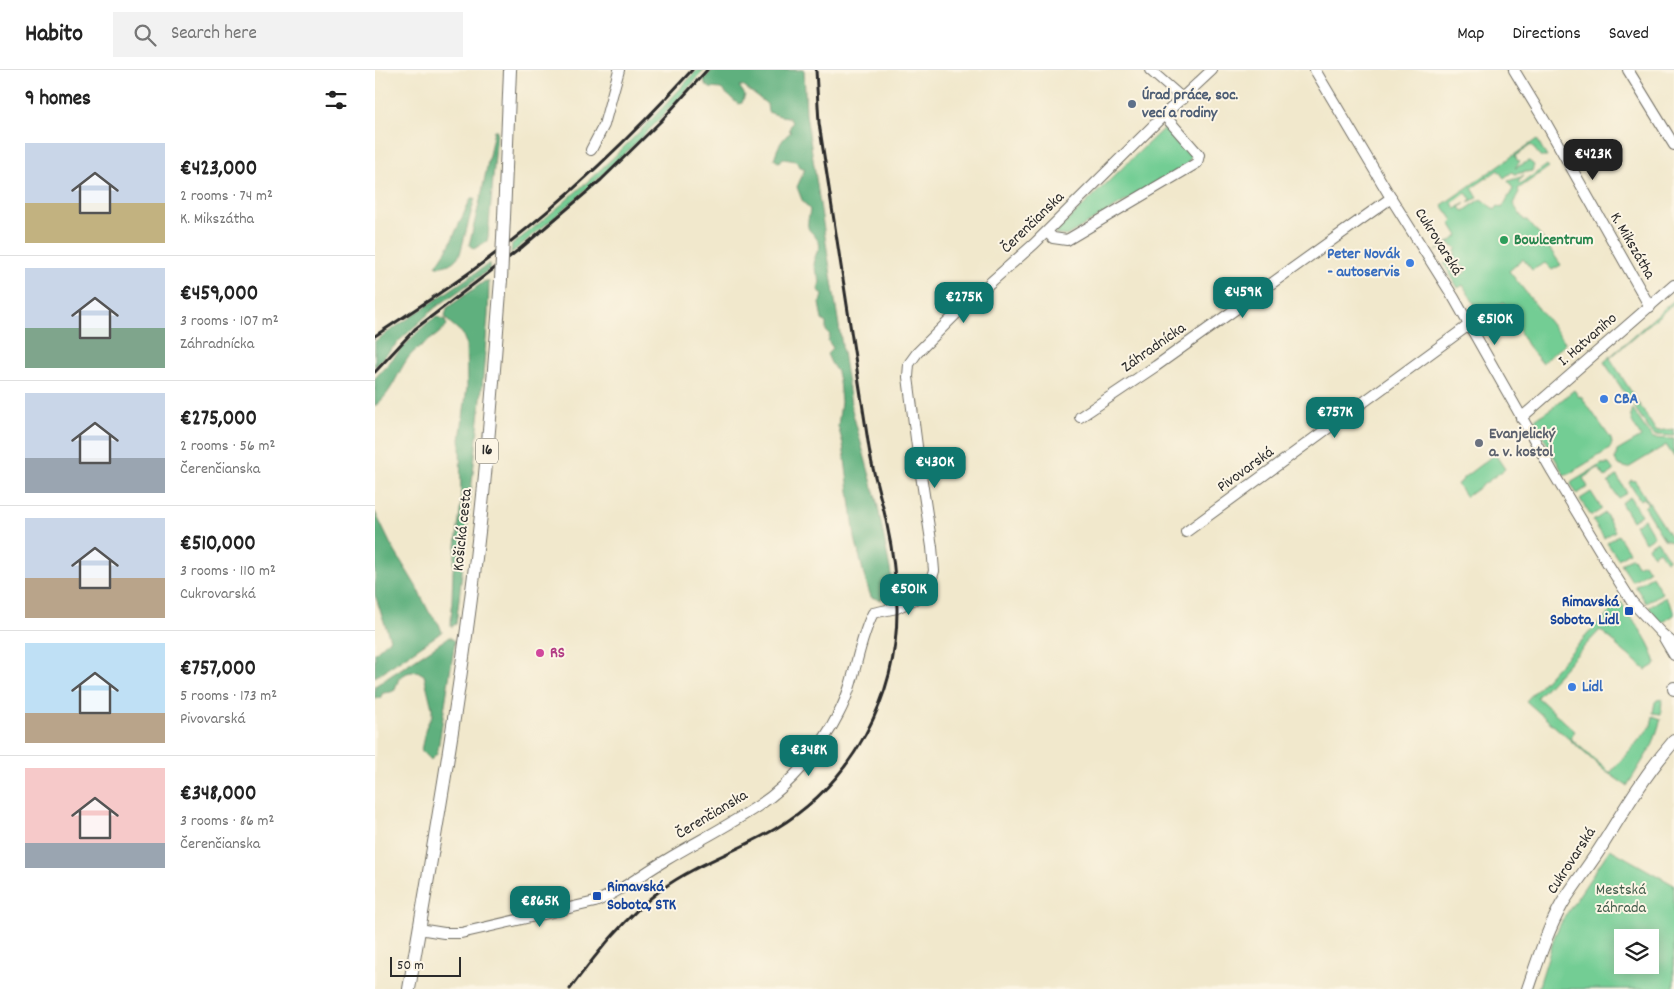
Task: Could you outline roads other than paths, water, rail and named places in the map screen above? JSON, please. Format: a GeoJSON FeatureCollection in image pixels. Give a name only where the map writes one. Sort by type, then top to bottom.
{"type":"FeatureCollection","features":[{"type":"Feature","properties":{"kind":"main road","name":"Košická cesta"},"geometry":{"type":"LineString","coordinates":[[409,989],[458,688],[479,533],[489,439],[501,280],[510,70]]}},
{"type":"Feature","properties":{"kind":"main road"},"geometry":{"type":"LineString","coordinates":[[1658,759],[1674,731]]}},
{"type":"Feature","properties":{"kind":"main road"},"geometry":{"type":"LineString","coordinates":[[1658,759],[1674,741]]}},
{"type":"Feature","properties":{"kind":"main road","name":"Cukrovarská"},"geometry":{"type":"LineString","coordinates":[[1528,989],[1540,954],[1562,905],[1658,759]]}},
{"type":"Feature","properties":{"kind":"street"},"geometry":{"type":"LineString","coordinates":[[591,150],[604,125],[619,70]]}},
{"type":"Feature","properties":{"kind":"street"},"geometry":{"type":"LineString","coordinates":[[1151,70],[1183,99]]}},
{"type":"Feature","properties":{"kind":"street","name":"Čerenčianska"},"geometry":{"type":"LineString","coordinates":[[419,929],[444,933],[461,933],[595,902],[611,895],[665,860],[759,806],[809,759],[831,729],[848,695],[861,643],[873,613],[897,608],[917,598],[930,584],[933,571],[932,547],[915,438],[908,377],[909,364],[917,352],[965,305],[1047,232],[1164,115],[1212,70]]}},
{"type":"Feature","properties":{"kind":"street","name":"Cukrovarská"},"geometry":{"type":"LineString","coordinates":[[1315,70],[1469,324],[1564,492],[1632,602],[1674,644]]}},
{"type":"Feature","properties":{"kind":"street","name":"K. Mikszátha"},"geometry":{"type":"LineString","coordinates":[[1514,70],[1650,307]]}},
{"type":"Feature","properties":{"kind":"street"},"geometry":{"type":"LineString","coordinates":[[1629,70],[1674,145]]}},
{"type":"Feature","properties":{"kind":"street"},"geometry":{"type":"LineString","coordinates":[[1047,232],[1053,238],[1067,240],[1197,163],[1199,155],[1164,115]]}},
{"type":"Feature","properties":{"kind":"street","name":"Záhradnícka"},"geometry":{"type":"LineString","coordinates":[[1080,417],[1156,366],[1391,198]]}},
{"type":"Feature","properties":{"kind":"street","name":"I. Hatvaniho"},"geometry":{"type":"LineString","coordinates":[[1521,418],[1674,285]]}},
{"type":"Feature","properties":{"kind":"street","name":"Pivovarská"},"geometry":{"type":"LineString","coordinates":[[1186,532],[1469,324]]}},
{"type":"Feature","properties":{"kind":"street","name":"Cukrovarská"},"geometry":{"type":"LineString","coordinates":[[1661,633],[1674,655]]}},
{"type":"Feature","properties":{"kind":"railway"},"geometry":{"type":"LineString","coordinates":[[375,336],[473,270],[532,225],[615,150],[692,70]]}},
{"type":"Feature","properties":{"kind":"railway"},"geometry":{"type":"LineString","coordinates":[[375,372],[415,329],[521,248],[601,180],[661,121],[707,70]]}},
{"type":"Feature","properties":{"kind":"railway"},"geometry":{"type":"LineString","coordinates":[[570,989],[624,923],[662,889],[689,872],[775,829],[802,810],[827,788],[848,762],[865,735],[879,705],[889,674],[895,641],[897,608],[894,566],[883,506],[869,448],[819,123],[816,70]]}},
{"type":"Feature","properties":{"kind":"place","name":"Úrad práce, soc. vecí a rodiny"},"geometry":{"type":"Point","coordinates":[1132,104]}},
{"type":"Feature","properties":{"kind":"place","name":"Bowlcentrum"},"geometry":{"type":"Point","coordinates":[1504,240]}},
{"type":"Feature","properties":{"kind":"place","name":"Peter Novák - autoservis"},"geometry":{"type":"Point","coordinates":[1410,263]}},
{"type":"Feature","properties":{"kind":"place","name":"CBA"},"geometry":{"type":"Point","coordinates":[1604,399]}},
{"type":"Feature","properties":{"kind":"place","name":"Evanjelický a. v. kostol"},"geometry":{"type":"Point","coordinates":[1479,443]}},
{"type":"Feature","properties":{"kind":"place","name":"Rimavská Sobota, Lidl"},"geometry":{"type":"Point","coordinates":[1629,611]}},
{"type":"Feature","properties":{"kind":"place","name":"RS"},"geometry":{"type":"Point","coordinates":[540,653]}},
{"type":"Feature","properties":{"kind":"place","name":"Lidl"},"geometry":{"type":"Point","coordinates":[1572,687]}},
{"type":"Feature","properties":{"kind":"place","name":"Rimavská Sobota, STK"},"geometry":{"type":"Point","coordinates":[597,896]}},
{"type":"Feature","properties":{"kind":"park label","name":"Mestská záhrada"},"geometry":{"type":"Point","coordinates":[1621,899]}}]}
